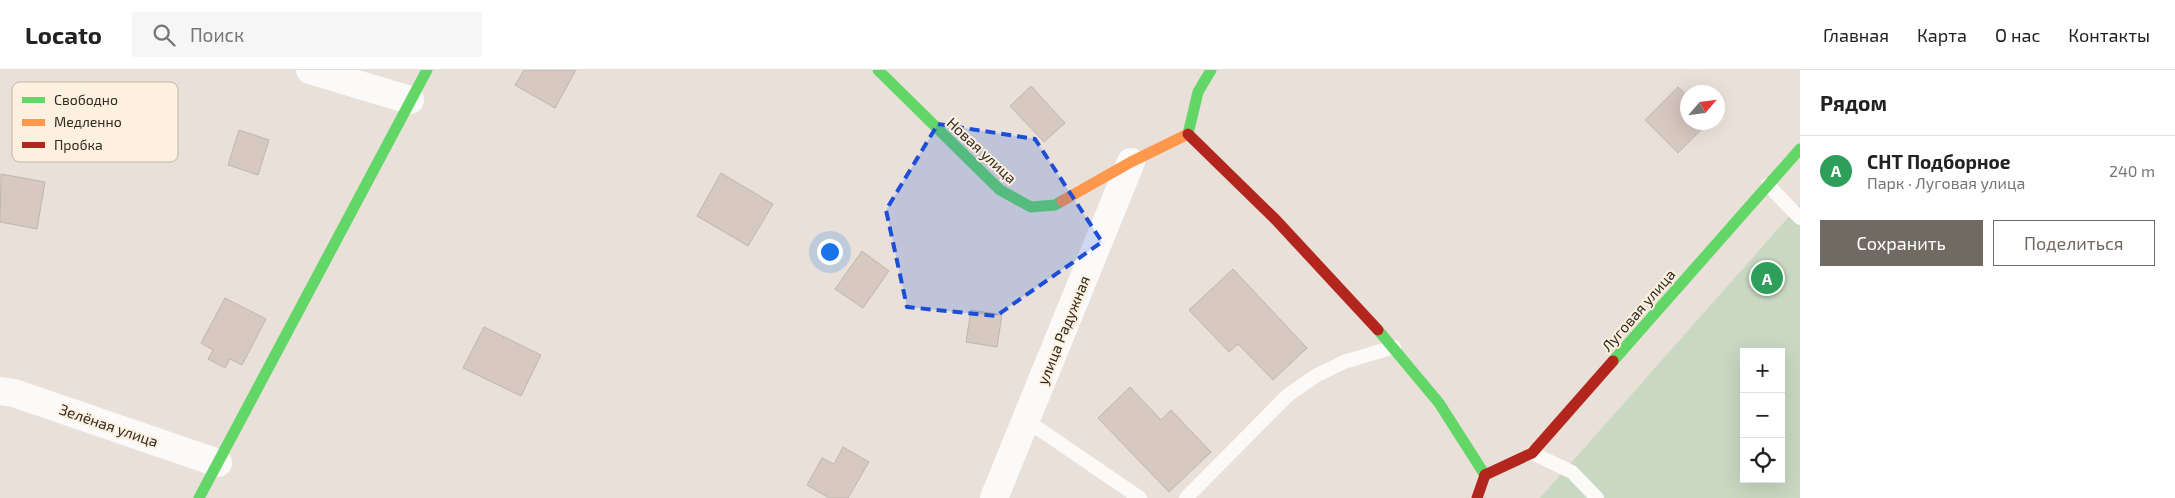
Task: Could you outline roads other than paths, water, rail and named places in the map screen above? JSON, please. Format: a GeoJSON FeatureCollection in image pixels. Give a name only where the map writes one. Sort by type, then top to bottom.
{"type":"FeatureCollection","features":[{"type":"Feature","properties":{"kind":"street"},"geometry":{"type":"LineString","coordinates":[[310,70],[410,100]]}},
{"type":"Feature","properties":{"kind":"street"},"geometry":{"type":"LineString","coordinates":[[359,70],[410,100]]}},
{"type":"Feature","properties":{"kind":"street"},"geometry":{"type":"LineString","coordinates":[[199,498],[427,70]]}},
{"type":"Feature","properties":{"kind":"street","name":"Новая улица"},"geometry":{"type":"LineString","coordinates":[[878,70],[1000,190],[1016,200],[1031,206],[1055,205],[1132,162],[1188,134]]}},
{"type":"Feature","properties":{"kind":"street"},"geometry":{"type":"LineString","coordinates":[[1211,70],[1203,78],[1196,96],[1188,134],[1276,220],[1394,347],[1439,403],[1485,475],[1477,498]]}},
{"type":"Feature","properties":{"kind":"street","name":"Луговая улица"},"geometry":{"type":"LineString","coordinates":[[1485,475],[1532,453],[1800,149]]}},
{"type":"Feature","properties":{"kind":"street","name":"улица Радужная"},"geometry":{"type":"LineString","coordinates":[[994,498],[1132,162]]}},
{"type":"Feature","properties":{"kind":"street","name":"Зелёная улица"},"geometry":{"type":"LineString","coordinates":[[0,391],[14,393],[218,463]]}},
{"type":"Feature","properties":{"kind":"lane"},"geometry":{"type":"LineString","coordinates":[[1768,185],[1800,218]]}},
{"type":"Feature","properties":{"kind":"lane"},"geometry":{"type":"LineString","coordinates":[[1186,498],[1288,395],[1317,375],[1344,362],[1394,347]]}},
{"type":"Feature","properties":{"kind":"lane"},"geometry":{"type":"LineString","coordinates":[[1039,429],[1140,498]]}},
{"type":"Feature","properties":{"kind":"lane"},"geometry":{"type":"LineString","coordinates":[[1532,453],[1572,472],[1598,498]]}},
{"type":"Feature","properties":{"kind":"place","name":"СНТ Подборное"},"geometry":{"type":"Point","coordinates":[1767,278]}}]}
